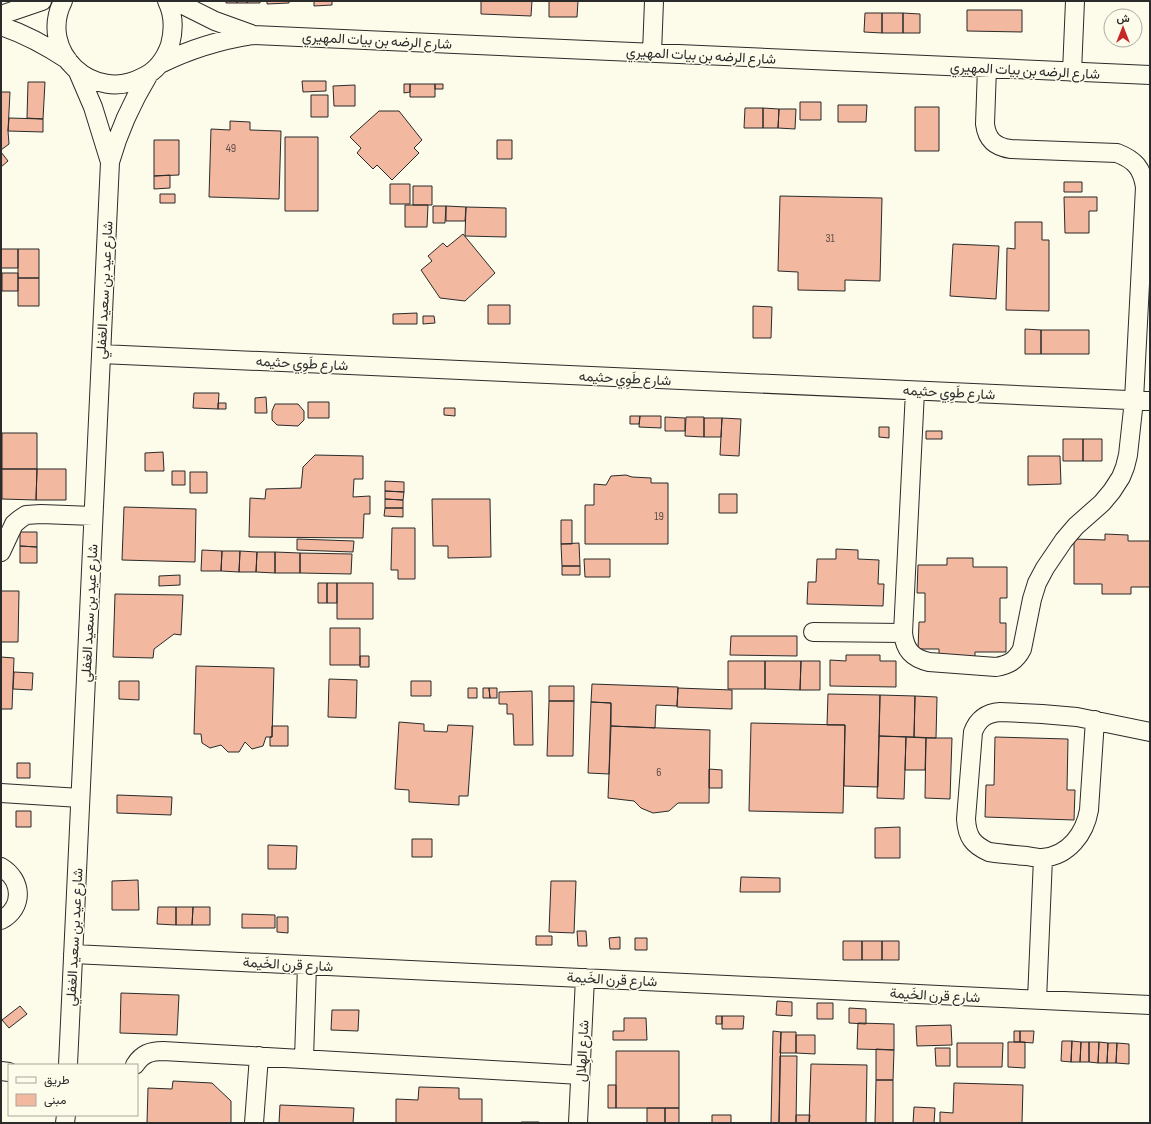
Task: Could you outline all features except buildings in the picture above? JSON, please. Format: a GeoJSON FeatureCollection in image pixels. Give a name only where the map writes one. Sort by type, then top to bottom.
{"type":"FeatureCollection","features":[{"type":"Feature","properties":{"kind":"street"},"geometry":{"type":"LineString","coordinates":[[1,14],[42,1]]}},
{"type":"Feature","properties":{"kind":"street","name":"شارع عيد بن سعيد الغفلي"},"geometry":{"type":"LineString","coordinates":[[63,1],[57,17],[57,32],[60,47],[73,66],[93,107],[110,162]]}},
{"type":"Feature","properties":{"kind":"street","name":"شارع عيد بن سعيد الغفلي"},"geometry":{"type":"LineString","coordinates":[[68,1064],[110,162],[115,144],[139,91],[168,51],[173,36],[173,21],[167,1]]}},
{"type":"Feature","properties":{"kind":"street","name":"شارع الرضه بن بيات المهيري"},"geometry":{"type":"LineString","coordinates":[[175,1],[215,21],[252,34]]}},
{"type":"Feature","properties":{"kind":"street"},"geometry":{"type":"LineString","coordinates":[[652,53],[654,1]]}},
{"type":"Feature","properties":{"kind":"street"},"geometry":{"type":"LineString","coordinates":[[1072,72],[1075,1]]}},
{"type":"Feature","properties":{"kind":"street"},"geometry":{"type":"LineString","coordinates":[[1,26],[40,43],[73,66]]}},
{"type":"Feature","properties":{"kind":"street","name":"شارع الرضه بن بيات المهيري"},"geometry":{"type":"LineString","coordinates":[[73,66],[91,80],[105,84],[121,85],[136,81],[178,55],[214,42],[252,34],[1150,75]]}},
{"type":"Feature","properties":{"kind":"street"},"geometry":{"type":"LineString","coordinates":[[915,391],[903,633],[904,642],[907,650],[920,660],[996,667],[1004,666],[1018,657],[1022,650],[1032,600],[1037,583],[1044,568],[1076,526],[1102,503],[1112,491],[1121,477],[1125,467],[1142,401],[1145,187],[1144,178],[1140,169],[1134,162],[1117,153],[1011,149],[998,146],[992,142],[985,130],[984,124],[987,68]]}},
{"type":"Feature","properties":{"kind":"street","name":"شارع طَوِي حثيمه"},"geometry":{"type":"LineString","coordinates":[[101,354],[1142,401]]}},
{"type":"Feature","properties":{"kind":"street"},"geometry":{"type":"LineString","coordinates":[[1,552],[14,524],[26,515],[41,514],[93,516]]}},
{"type":"Feature","properties":{"kind":"street"},"geometry":{"type":"LineString","coordinates":[[813,632],[903,633]]}},
{"type":"Feature","properties":{"kind":"street"},"geometry":{"type":"LineString","coordinates":[[1095,720],[1089,810],[1085,824],[1078,838],[1063,851],[1053,856],[1043,858],[989,852],[975,844],[970,838],[966,819],[973,732],[980,719],[986,715],[993,712],[1000,712],[1060,715],[1095,720],[1150,732]]}},
{"type":"Feature","properties":{"kind":"street"},"geometry":{"type":"LineString","coordinates":[[1,793],[80,798]]}},
{"type":"Feature","properties":{"kind":"street"},"geometry":{"type":"LineString","coordinates":[[1037,1000],[1043,858]]}},
{"type":"Feature","properties":{"kind":"street"},"geometry":{"type":"LineString","coordinates":[[1,867],[12,876],[18,894],[17,902],[12,911],[1,920]]}},
{"type":"Feature","properties":{"kind":"street","name":"شارع قرن الخَيمة"},"geometry":{"type":"LineString","coordinates":[[73,954],[1150,1006]]}},
{"type":"Feature","properties":{"kind":"street"},"geometry":{"type":"LineString","coordinates":[[304,1059],[306,965]]}},
{"type":"Feature","properties":{"kind":"street","name":"شارع الهِلال"},"geometry":{"type":"LineString","coordinates":[[578,1123],[586,978]]}},
{"type":"Feature","properties":{"kind":"street"},"geometry":{"type":"LineString","coordinates":[[136,1064],[149,1052],[156,1051],[580,1075]]}},
{"type":"Feature","properties":{"kind":"street"},"geometry":{"type":"LineString","coordinates":[[254,1123],[259,1056]]}}]}
